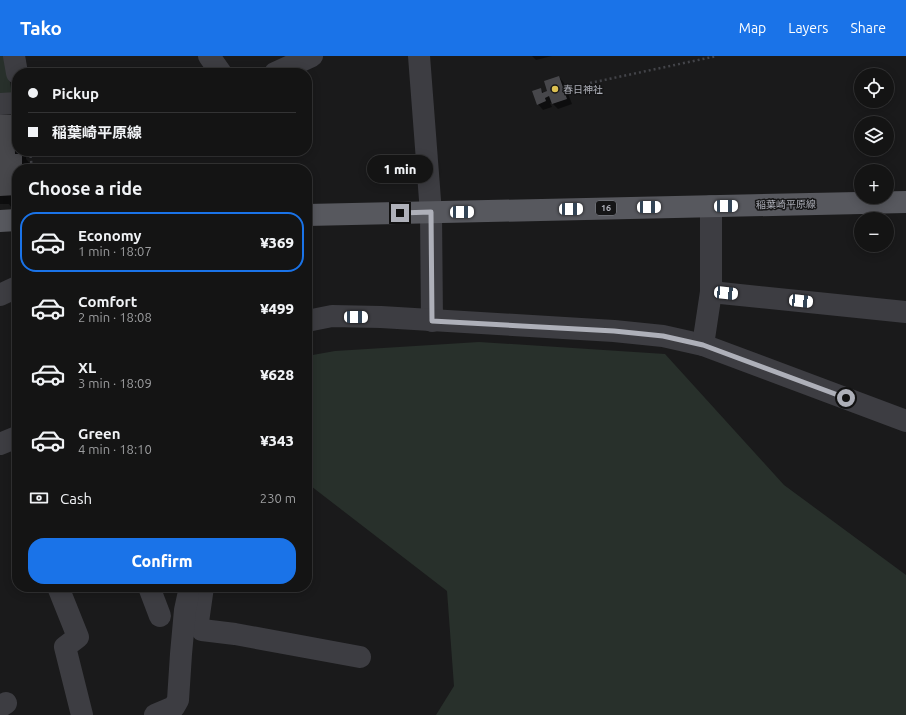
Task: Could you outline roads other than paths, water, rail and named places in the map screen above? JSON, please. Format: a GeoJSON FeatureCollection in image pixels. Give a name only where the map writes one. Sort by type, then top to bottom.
{"type":"FeatureCollection","features":[{"type":"Feature","properties":{"kind":"main road","name":"稲葉崎平原線"},"geometry":{"type":"LineString","coordinates":[[312,215],[906,202]]}},
{"type":"Feature","properties":{"kind":"main road"},"geometry":{"type":"LineString","coordinates":[[0,221],[12,220]]}},
{"type":"Feature","properties":{"kind":"street"},"geometry":{"type":"LineString","coordinates":[[14,56],[16,68]]}},
{"type":"Feature","properties":{"kind":"street"},"geometry":{"type":"LineString","coordinates":[[208,56],[217,68]]}},
{"type":"Feature","properties":{"kind":"street"},"geometry":{"type":"LineString","coordinates":[[286,68],[312,56]]}},
{"type":"Feature","properties":{"kind":"street"},"geometry":{"type":"LineString","coordinates":[[419,56],[431,212],[432,321]]}},
{"type":"Feature","properties":{"kind":"street"},"geometry":{"type":"LineString","coordinates":[[0,104],[12,103]]}},
{"type":"Feature","properties":{"kind":"street"},"geometry":{"type":"LineString","coordinates":[[703,345],[710,292],[711,206]]}},
{"type":"Feature","properties":{"kind":"street"},"geometry":{"type":"LineString","coordinates":[[0,294],[12,289]]}},
{"type":"Feature","properties":{"kind":"street"},"geometry":{"type":"LineString","coordinates":[[710,292],[906,312]]}},
{"type":"Feature","properties":{"kind":"street"},"geometry":{"type":"LineString","coordinates":[[312,320],[332,316],[381,318],[614,331],[663,336],[703,345],[906,421]]}},
{"type":"Feature","properties":{"kind":"street"},"geometry":{"type":"LineString","coordinates":[[0,444],[12,439]]}},
{"type":"Feature","properties":{"kind":"street"},"geometry":{"type":"LineString","coordinates":[[60,592],[78,637],[65,647],[82,715]]}},
{"type":"Feature","properties":{"kind":"street"},"geometry":{"type":"LineString","coordinates":[[151,592],[160,616]]}},
{"type":"Feature","properties":{"kind":"street"},"geometry":{"type":"LineString","coordinates":[[155,715],[174,707],[178,700],[180,654],[185,610],[190,592]]}},
{"type":"Feature","properties":{"kind":"street"},"geometry":{"type":"LineString","coordinates":[[202,592],[198,622],[202,630],[235,634],[360,657]]}},
{"type":"Feature","properties":{"kind":"place","name":"春日神社"},"geometry":{"type":"Point","coordinates":[555,89]}}]}
